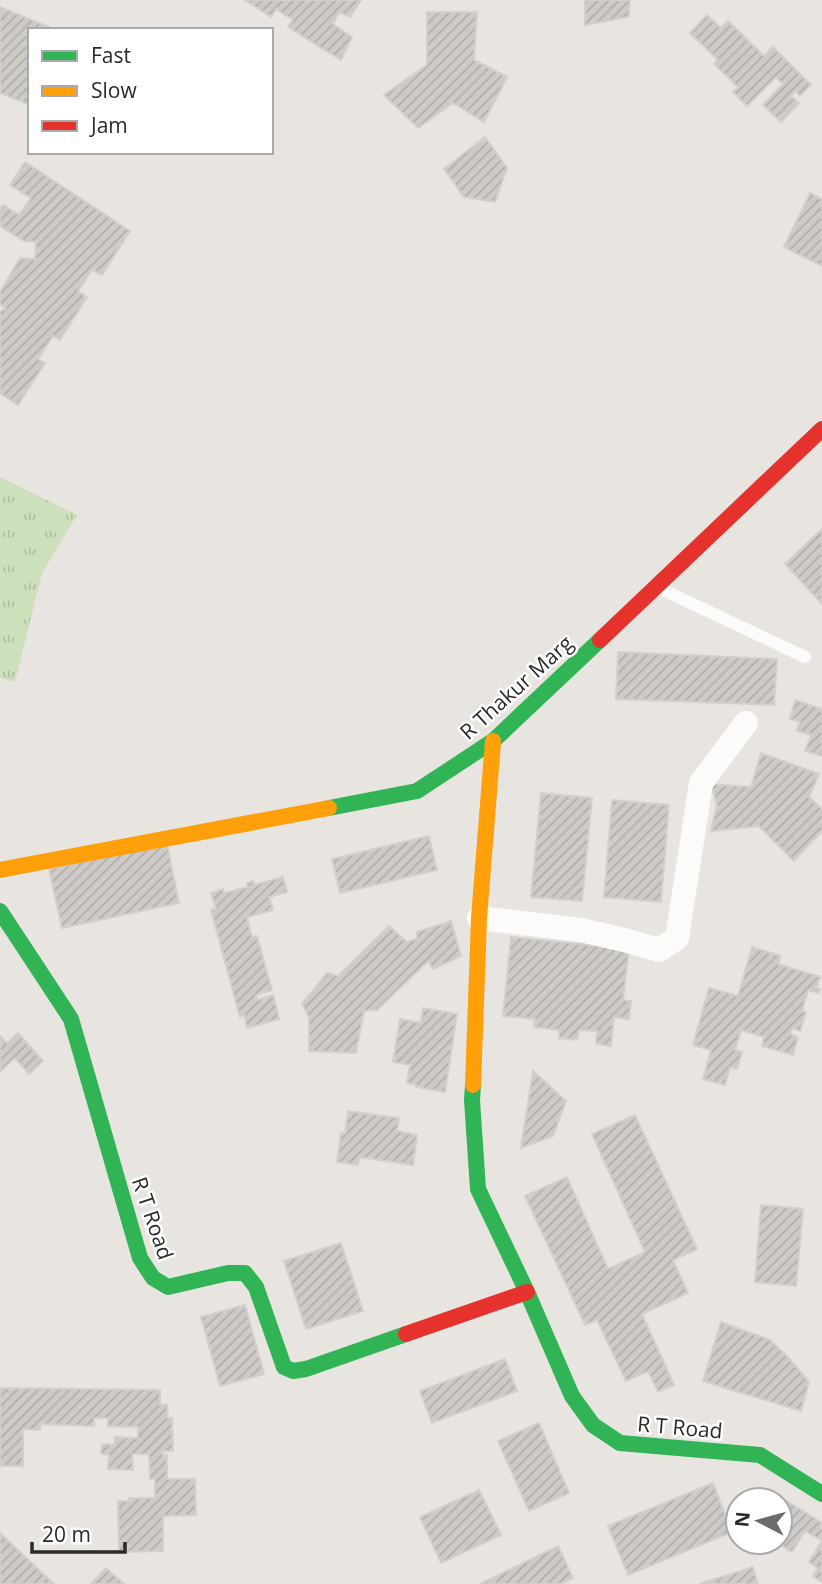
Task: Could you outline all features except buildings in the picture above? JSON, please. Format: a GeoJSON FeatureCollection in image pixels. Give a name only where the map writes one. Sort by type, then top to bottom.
{"type":"FeatureCollection","features":[{"type":"Feature","properties":{"kind":"street","name":"R Thakur Marg"},"geometry":{"type":"LineString","coordinates":[[0,870],[417,791],[494,741],[822,429]]}},
{"type":"Feature","properties":{"kind":"street"},"geometry":{"type":"LineString","coordinates":[[494,741],[480,918],[581,930],[659,950],[677,938],[701,783],[747,723]]}},
{"type":"Feature","properties":{"kind":"street","name":"R T Road"},"geometry":{"type":"LineString","coordinates":[[0,911],[71,1018],[140,1258],[153,1278],[168,1287],[228,1273],[245,1273],[256,1287],[284,1367],[293,1371],[306,1369],[527,1292]]}},
{"type":"Feature","properties":{"kind":"street","name":"R T Road"},"geometry":{"type":"LineString","coordinates":[[480,918],[472,1100],[478,1189],[572,1396],[593,1425],[620,1443],[760,1455],[822,1494]]}},
{"type":"Feature","properties":{"kind":"lane"},"geometry":{"type":"LineString","coordinates":[[656,587],[805,657]]}},
{"type":"Feature","properties":{"kind":"green space"},"geometry":{"type":"Polygon","coordinates":[[[0,477],[77,515],[42,573],[15,682],[0,678],[0,477]]]}},
{"type":"Feature","properties":{"kind":"traffic: fast"},"geometry":{"type":"LineString","coordinates":[[329,808],[417,791],[493,741],[600,640]]}},
{"type":"Feature","properties":{"kind":"traffic: fast"},"geometry":{"type":"LineString","coordinates":[[0,911],[71,1019],[140,1258],[153,1278],[168,1287],[228,1273],[245,1273],[256,1287],[284,1367],[293,1371],[306,1369],[406,1334]]}},
{"type":"Feature","properties":{"kind":"traffic: fast"},"geometry":{"type":"LineString","coordinates":[[473,1085],[478,1189],[572,1396],[593,1425],[620,1443],[760,1455],[822,1494]]}},
{"type":"Feature","properties":{"kind":"traffic: slow"},"geometry":{"type":"LineString","coordinates":[[473,1085],[479,918],[493,741]]}},
{"type":"Feature","properties":{"kind":"traffic: slow"},"geometry":{"type":"LineString","coordinates":[[0,870],[329,808]]}},
{"type":"Feature","properties":{"kind":"traffic: jam"},"geometry":{"type":"LineString","coordinates":[[600,640],[822,429]]}},
{"type":"Feature","properties":{"kind":"traffic: jam"},"geometry":{"type":"LineString","coordinates":[[406,1334],[527,1292]]}}]}
